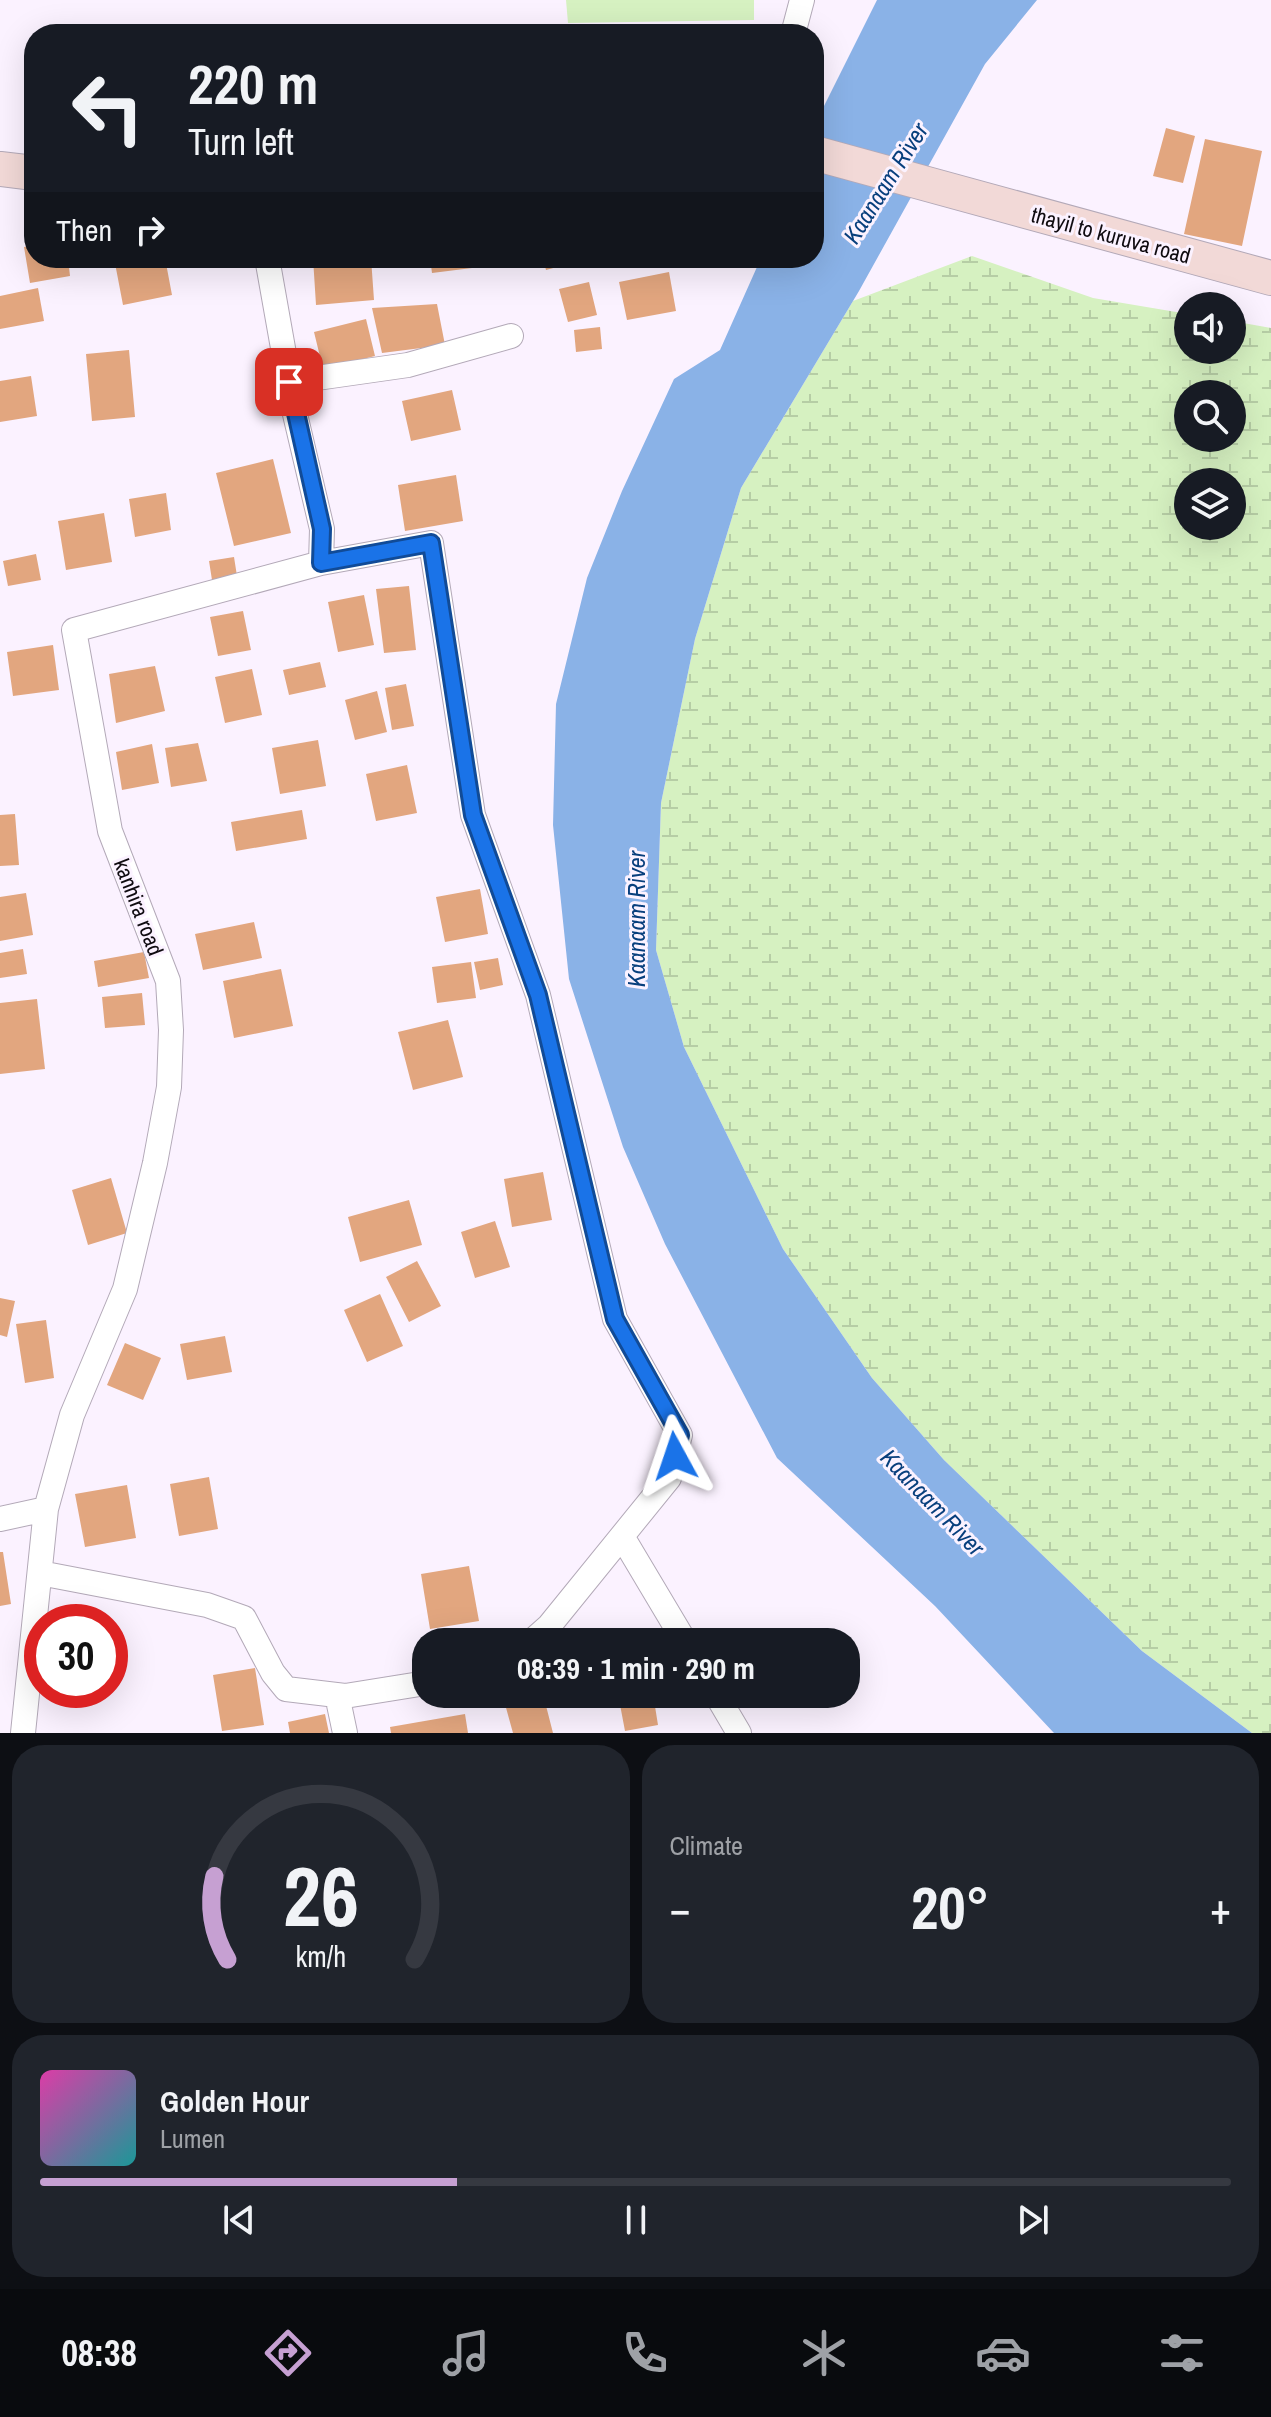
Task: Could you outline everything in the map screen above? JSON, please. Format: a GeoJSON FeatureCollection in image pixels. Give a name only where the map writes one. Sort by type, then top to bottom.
{"type":"FeatureCollection","features":[{"type":"Feature","properties":{"kind":"main road","name":"thayil to kuruva road"},"geometry":{"type":"LineString","coordinates":[[824,156],[1271,278]]}},
{"type":"Feature","properties":{"kind":"main road"},"geometry":{"type":"LineString","coordinates":[[0,169],[24,172]]}},
{"type":"Feature","properties":{"kind":"street"},"geometry":{"type":"LineString","coordinates":[[796,24],[802,0]]}},
{"type":"Feature","properties":{"kind":"street"},"geometry":{"type":"LineString","coordinates":[[269,268],[289,382],[322,529],[321,563],[431,543],[473,815],[538,995],[615,1319],[680,1435],[669,1478],[547,1628]]}},
{"type":"Feature","properties":{"kind":"street"},"geometry":{"type":"LineString","coordinates":[[289,382],[408,365],[511,336]]}},
{"type":"Feature","properties":{"kind":"street","name":"kanhira road"},"geometry":{"type":"LineString","coordinates":[[23,1733],[46,1509],[72,1415],[125,1289],[155,1163],[169,1087],[171,1030],[168,981],[110,831],[74,630],[321,563]]}},
{"type":"Feature","properties":{"kind":"street"},"geometry":{"type":"LineString","coordinates":[[0,1519],[46,1509]]}},
{"type":"Feature","properties":{"kind":"street"},"geometry":{"type":"LineString","coordinates":[[623,1538],[677,1628]]}},
{"type":"Feature","properties":{"kind":"street"},"geometry":{"type":"LineString","coordinates":[[40,1573],[207,1605],[244,1618],[273,1673],[286,1689],[337,1695],[412,1685]]}},
{"type":"Feature","properties":{"kind":"street"},"geometry":{"type":"LineString","coordinates":[[337,1695],[345,1733]]}},
{"type":"Feature","properties":{"kind":"street"},"geometry":{"type":"LineString","coordinates":[[724,1708],[739,1733]]}},
{"type":"Feature","properties":{"kind":"green space"},"geometry":{"type":"Polygon","coordinates":[[[566,0],[754,0],[754,20],[568,23],[566,0]]]}},
{"type":"Feature","properties":{"kind":"green space"},"geometry":{"type":"Polygon","coordinates":[[[972,256],[1093,298],[1174,312],[1174,364],[1246,364],[1246,324],[1271,328],[1271,1733],[1252,1733],[1142,1651],[944,1460],[872,1378],[783,1249],[684,1047],[656,950],[661,803],[695,639],[741,488],[853,301],[972,256]]]}},
{"type":"Feature","properties":{"kind":"water","name":"Kaanaam River"},"geometry":{"type":"Polygon","coordinates":[[[877,0],[1037,0],[985,64],[859,291],[741,488],[695,639],[661,803],[656,950],[684,1047],[783,1249],[872,1378],[944,1460],[1142,1651],[1252,1733],[1054,1733],[935,1606],[777,1458],[665,1244],[623,1147],[569,979],[553,825],[556,704],[587,578],[622,491],[674,379],[720,350],[757,268],[824,268],[824,106],[877,0]]]}},
{"type":"Feature","properties":{"kind":"building"},"geometry":{"type":"Polygon","coordinates":[[[1166,128],[1195,136],[1183,183],[1153,176],[1166,128]]]}},
{"type":"Feature","properties":{"kind":"building"},"geometry":{"type":"Polygon","coordinates":[[[1205,139],[1262,151],[1242,246],[1184,234],[1205,139]]]}},
{"type":"Feature","properties":{"kind":"building"},"geometry":{"type":"Polygon","coordinates":[[[28,268],[69,268],[70,276],[30,283],[28,268]]]}},
{"type":"Feature","properties":{"kind":"building"},"geometry":{"type":"Polygon","coordinates":[[[116,268],[167,268],[172,295],[123,305],[116,268]]]}},
{"type":"Feature","properties":{"kind":"building"},"geometry":{"type":"Polygon","coordinates":[[[314,268],[372,268],[374,300],[316,305],[314,268]]]}},
{"type":"Feature","properties":{"kind":"building"},"geometry":{"type":"Polygon","coordinates":[[[431,268],[472,268],[432,273],[431,268]]]}},
{"type":"Feature","properties":{"kind":"building"},"geometry":{"type":"Polygon","coordinates":[[[669,272],[676,311],[627,320],[619,282],[669,272]]]}},
{"type":"Feature","properties":{"kind":"building"},"geometry":{"type":"Polygon","coordinates":[[[589,282],[597,315],[568,322],[559,289],[589,282]]]}},
{"type":"Feature","properties":{"kind":"building"},"geometry":{"type":"Polygon","coordinates":[[[38,288],[44,321],[0,329],[0,296],[38,288]]]}},
{"type":"Feature","properties":{"kind":"building"},"geometry":{"type":"Polygon","coordinates":[[[437,304],[445,345],[382,353],[372,308],[437,304]]]}},
{"type":"Feature","properties":{"kind":"building"},"geometry":{"type":"Polygon","coordinates":[[[366,319],[375,356],[323,369],[314,332],[366,319]]]}},
{"type":"Feature","properties":{"kind":"building"},"geometry":{"type":"Polygon","coordinates":[[[600,327],[602,349],[576,352],[574,330],[600,327]]]}},
{"type":"Feature","properties":{"kind":"building"},"geometry":{"type":"Polygon","coordinates":[[[129,350],[135,417],[92,421],[86,354],[129,350]]]}},
{"type":"Feature","properties":{"kind":"building"},"geometry":{"type":"Polygon","coordinates":[[[31,376],[37,416],[0,422],[0,381],[31,376]]]}},
{"type":"Feature","properties":{"kind":"building"},"geometry":{"type":"Polygon","coordinates":[[[452,390],[461,430],[411,441],[402,401],[452,390]]]}},
{"type":"Feature","properties":{"kind":"building"},"geometry":{"type":"Polygon","coordinates":[[[273,459],[291,533],[234,546],[216,473],[273,459]]]}},
{"type":"Feature","properties":{"kind":"building"},"geometry":{"type":"Polygon","coordinates":[[[456,475],[463,521],[405,531],[398,485],[456,475]]]}},
{"type":"Feature","properties":{"kind":"building"},"geometry":{"type":"Polygon","coordinates":[[[166,493],[171,530],[135,537],[129,499],[166,493]]]}},
{"type":"Feature","properties":{"kind":"building"},"geometry":{"type":"Polygon","coordinates":[[[104,513],[112,562],[66,570],[58,521],[104,513]]]}},
{"type":"Feature","properties":{"kind":"building"},"geometry":{"type":"Polygon","coordinates":[[[36,554],[41,580],[8,586],[3,561],[36,554]]]}},
{"type":"Feature","properties":{"kind":"building"},"geometry":{"type":"Polygon","coordinates":[[[234,557],[237,576],[212,580],[209,561],[234,557]]]}},
{"type":"Feature","properties":{"kind":"building"},"geometry":{"type":"Polygon","coordinates":[[[409,586],[416,650],[384,653],[376,589],[409,586]]]}},
{"type":"Feature","properties":{"kind":"building"},"geometry":{"type":"Polygon","coordinates":[[[364,595],[374,645],[338,652],[328,602],[364,595]]]}},
{"type":"Feature","properties":{"kind":"building"},"geometry":{"type":"Polygon","coordinates":[[[243,611],[251,650],[218,656],[210,617],[243,611]]]}},
{"type":"Feature","properties":{"kind":"building"},"geometry":{"type":"Polygon","coordinates":[[[53,645],[59,690],[13,696],[7,652],[53,645]]]}},
{"type":"Feature","properties":{"kind":"building"},"geometry":{"type":"Polygon","coordinates":[[[320,662],[326,687],[289,695],[283,670],[320,662]]]}},
{"type":"Feature","properties":{"kind":"building"},"geometry":{"type":"Polygon","coordinates":[[[155,666],[165,711],[116,723],[109,674],[155,666]]]}},
{"type":"Feature","properties":{"kind":"building"},"geometry":{"type":"Polygon","coordinates":[[[252,669],[262,715],[225,723],[215,677],[252,669]]]}},
{"type":"Feature","properties":{"kind":"building"},"geometry":{"type":"Polygon","coordinates":[[[406,684],[414,726],[392,730],[385,688],[406,684]]]}},
{"type":"Feature","properties":{"kind":"building"},"geometry":{"type":"Polygon","coordinates":[[[377,691],[387,732],[355,740],[345,700],[377,691]]]}},
{"type":"Feature","properties":{"kind":"building"},"geometry":{"type":"Polygon","coordinates":[[[318,740],[326,786],[280,794],[272,748],[318,740]]]}},
{"type":"Feature","properties":{"kind":"building"},"geometry":{"type":"Polygon","coordinates":[[[198,743],[207,781],[171,787],[165,748],[198,743]]]}},
{"type":"Feature","properties":{"kind":"building"},"geometry":{"type":"Polygon","coordinates":[[[152,744],[159,783],[122,790],[116,752],[152,744]]]}},
{"type":"Feature","properties":{"kind":"building"},"geometry":{"type":"Polygon","coordinates":[[[407,765],[417,813],[376,821],[366,774],[407,765]]]}},
{"type":"Feature","properties":{"kind":"building"},"geometry":{"type":"Polygon","coordinates":[[[302,810],[307,839],[236,851],[231,822],[302,810]]]}},
{"type":"Feature","properties":{"kind":"building"},"geometry":{"type":"Polygon","coordinates":[[[15,814],[19,865],[0,866],[0,815],[15,814]]]}},
{"type":"Feature","properties":{"kind":"building"},"geometry":{"type":"Polygon","coordinates":[[[480,889],[488,934],[445,942],[436,897],[480,889]]]}},
{"type":"Feature","properties":{"kind":"building"},"geometry":{"type":"Polygon","coordinates":[[[26,893],[33,935],[0,941],[0,897],[26,893]]]}},
{"type":"Feature","properties":{"kind":"building"},"geometry":{"type":"Polygon","coordinates":[[[254,922],[262,958],[203,970],[195,934],[254,922]]]}},
{"type":"Feature","properties":{"kind":"building"},"geometry":{"type":"Polygon","coordinates":[[[23,949],[27,974],[0,978],[0,953],[23,949]]]}},
{"type":"Feature","properties":{"kind":"building"},"geometry":{"type":"Polygon","coordinates":[[[144,952],[149,978],[98,987],[94,961],[144,952]]]}},
{"type":"Feature","properties":{"kind":"building"},"geometry":{"type":"Polygon","coordinates":[[[498,958],[503,985],[480,990],[474,962],[498,958]]]}},
{"type":"Feature","properties":{"kind":"building"},"geometry":{"type":"Polygon","coordinates":[[[471,962],[476,998],[437,1003],[432,967],[471,962]]]}},
{"type":"Feature","properties":{"kind":"building"},"geometry":{"type":"Polygon","coordinates":[[[281,969],[293,1026],[234,1038],[223,981],[281,969]]]}},
{"type":"Feature","properties":{"kind":"building"},"geometry":{"type":"Polygon","coordinates":[[[142,993],[145,1025],[105,1028],[102,997],[142,993]]]}},
{"type":"Feature","properties":{"kind":"building"},"geometry":{"type":"Polygon","coordinates":[[[37,999],[45,1069],[0,1074],[0,1003],[37,999]]]}},
{"type":"Feature","properties":{"kind":"building"},"geometry":{"type":"Polygon","coordinates":[[[448,1020],[463,1077],[413,1090],[398,1032],[448,1020]]]}},
{"type":"Feature","properties":{"kind":"building"},"geometry":{"type":"Polygon","coordinates":[[[543,1172],[552,1220],[512,1227],[504,1179],[543,1172]]]}},
{"type":"Feature","properties":{"kind":"building"},"geometry":{"type":"Polygon","coordinates":[[[111,1178],[127,1233],[88,1245],[72,1190],[111,1178]]]}},
{"type":"Feature","properties":{"kind":"building"},"geometry":{"type":"Polygon","coordinates":[[[409,1200],[422,1245],[360,1262],[348,1217],[409,1200]]]}},
{"type":"Feature","properties":{"kind":"building"},"geometry":{"type":"Polygon","coordinates":[[[495,1221],[510,1267],[475,1278],[461,1232],[495,1221]]]}},
{"type":"Feature","properties":{"kind":"building"},"geometry":{"type":"Polygon","coordinates":[[[417,1261],[441,1306],[409,1322],[386,1277],[417,1261]]]}},
{"type":"Feature","properties":{"kind":"building"},"geometry":{"type":"Polygon","coordinates":[[[380,1294],[403,1346],[367,1362],[344,1310],[380,1294]]]}},
{"type":"Feature","properties":{"kind":"building"},"geometry":{"type":"Polygon","coordinates":[[[0,1298],[15,1301],[7,1337],[0,1335],[0,1298]]]}},
{"type":"Feature","properties":{"kind":"building"},"geometry":{"type":"Polygon","coordinates":[[[46,1320],[54,1378],[25,1383],[16,1324],[46,1320]]]}},
{"type":"Feature","properties":{"kind":"building"},"geometry":{"type":"Polygon","coordinates":[[[225,1336],[232,1372],[187,1380],[180,1344],[225,1336]]]}},
{"type":"Feature","properties":{"kind":"building"},"geometry":{"type":"Polygon","coordinates":[[[125,1343],[161,1358],[143,1400],[107,1385],[125,1343]]]}},
{"type":"Feature","properties":{"kind":"building"},"geometry":{"type":"Polygon","coordinates":[[[209,1477],[218,1529],[179,1536],[170,1484],[209,1477]]]}},
{"type":"Feature","properties":{"kind":"building"},"geometry":{"type":"Polygon","coordinates":[[[127,1485],[136,1538],[85,1547],[75,1494],[127,1485]]]}},
{"type":"Feature","properties":{"kind":"building"},"geometry":{"type":"Polygon","coordinates":[[[0,1552],[3,1552],[11,1604],[0,1606],[0,1552]]]}},
{"type":"Feature","properties":{"kind":"building"},"geometry":{"type":"Polygon","coordinates":[[[469,1566],[479,1621],[430,1628],[421,1574],[469,1566]]]}},
{"type":"Feature","properties":{"kind":"building"},"geometry":{"type":"Polygon","coordinates":[[[255,1668],[264,1725],[222,1731],[213,1675],[255,1668]]]}},
{"type":"Feature","properties":{"kind":"building"},"geometry":{"type":"Polygon","coordinates":[[[506,1708],[547,1708],[553,1733],[513,1733],[506,1708]]]}},
{"type":"Feature","properties":{"kind":"building"},"geometry":{"type":"Polygon","coordinates":[[[621,1708],[655,1708],[658,1725],[625,1731],[621,1708]]]}},
{"type":"Feature","properties":{"kind":"building"},"geometry":{"type":"Polygon","coordinates":[[[325,1714],[329,1733],[290,1733],[288,1722],[325,1714]]]}},
{"type":"Feature","properties":{"kind":"building"},"geometry":{"type":"Polygon","coordinates":[[[465,1714],[468,1733],[391,1733],[390,1727],[465,1714]]]}},
{"type":"Feature","properties":{"kind":"route"},"geometry":{"type":"LineString","coordinates":[[289,382],[322,529],[321,563],[431,543],[473,815],[538,995],[615,1319],[680,1435],[675,1456]]}}]}
